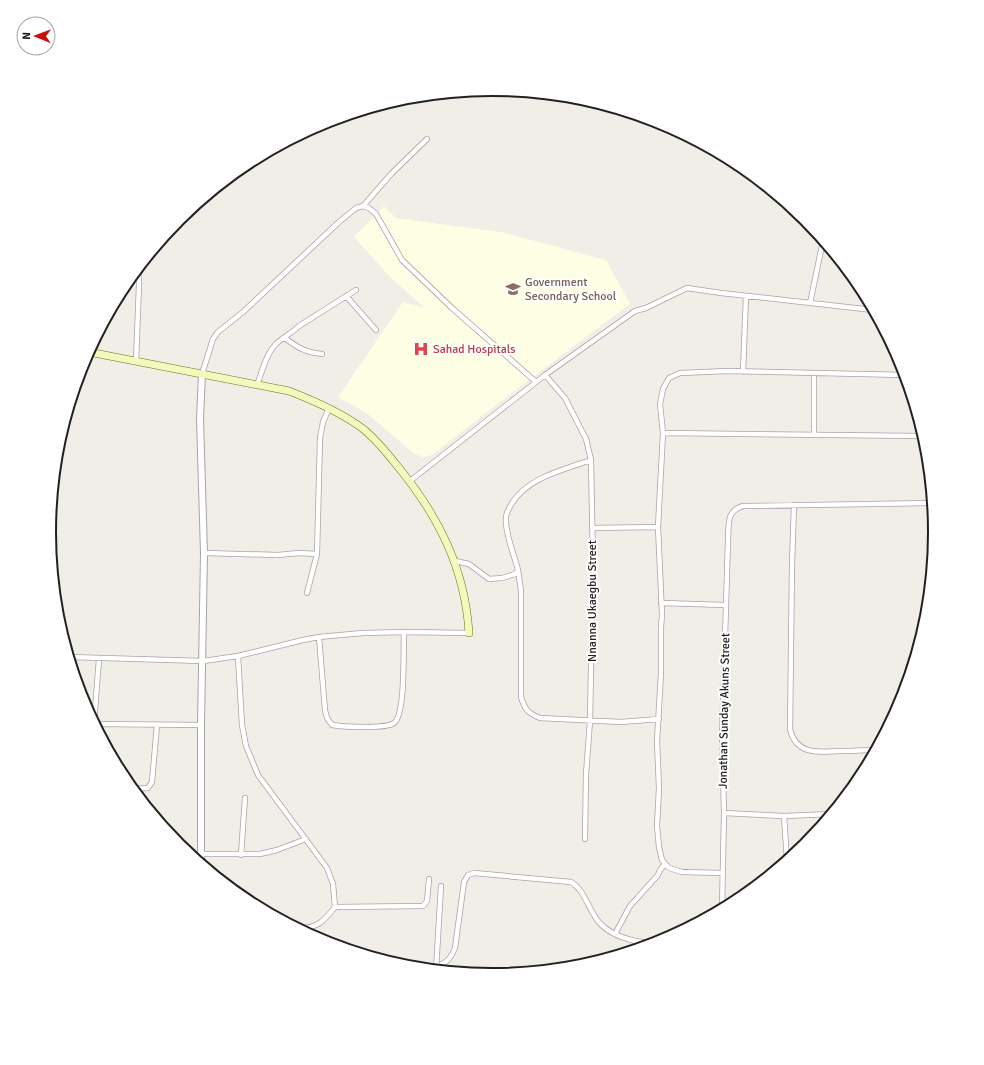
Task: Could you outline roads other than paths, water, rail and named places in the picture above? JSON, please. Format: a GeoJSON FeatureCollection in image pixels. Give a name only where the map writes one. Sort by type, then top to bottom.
{"type":"FeatureCollection","features":[{"type":"Feature","properties":{"kind":"main road"},"geometry":{"type":"LineString","coordinates":[[95,353],[289,392],[315,401],[362,428],[384,449],[410,481],[434,517],[446,539],[455,561],[468,609],[469,633]]}},
{"type":"Feature","properties":{"kind":"street"},"geometry":{"type":"LineString","coordinates":[[306,839],[277,850],[260,854],[201,854],[201,725],[204,553],[200,419],[202,374],[213,339],[218,332],[243,312],[339,222],[356,208],[363,206],[392,173],[427,139]]}},
{"type":"Feature","properties":{"kind":"street"},"geometry":{"type":"LineString","coordinates":[[363,206],[369,208],[376,214],[402,260],[452,308],[536,382]]}},
{"type":"Feature","properties":{"kind":"street"},"geometry":{"type":"LineString","coordinates":[[810,303],[822,247]]}},
{"type":"Feature","properties":{"kind":"street"},"geometry":{"type":"LineString","coordinates":[[136,362],[139,277]]}},
{"type":"Feature","properties":{"kind":"street"},"geometry":{"type":"LineString","coordinates":[[410,481],[545,375],[635,311],[646,308],[687,288],[867,309]]}},
{"type":"Feature","properties":{"kind":"street"},"geometry":{"type":"LineString","coordinates":[[257,385],[268,357],[276,344],[299,326],[356,290]]}},
{"type":"Feature","properties":{"kind":"street"},"geometry":{"type":"LineString","coordinates":[[346,296],[376,330]]}},
{"type":"Feature","properties":{"kind":"street"},"geometry":{"type":"LineString","coordinates":[[742,372],[746,296]]}},
{"type":"Feature","properties":{"kind":"street"},"geometry":{"type":"LineString","coordinates":[[285,338],[302,350],[322,354]]}},
{"type":"Feature","properties":{"kind":"street"},"geometry":{"type":"LineString","coordinates":[[722,872],[682,872],[669,868],[662,860],[659,847],[657,826],[659,788],[657,741],[662,614],[660,603],[658,527],[663,433],[660,404],[663,389],[669,378],[680,373],[742,372],[898,375]]}},
{"type":"Feature","properties":{"kind":"street"},"geometry":{"type":"LineString","coordinates":[[814,373],[814,434]]}},
{"type":"Feature","properties":{"kind":"street","name":"Nnanna Ukaegbu Street"},"geometry":{"type":"LineString","coordinates":[[545,375],[565,398],[586,439],[591,460],[593,563],[590,721],[586,774],[585,839]]}},
{"type":"Feature","properties":{"kind":"street"},"geometry":{"type":"LineString","coordinates":[[307,593],[317,554],[320,438],[323,422],[329,408]]}},
{"type":"Feature","properties":{"kind":"street"},"geometry":{"type":"LineString","coordinates":[[663,433],[917,436]]}},
{"type":"Feature","properties":{"kind":"street"},"geometry":{"type":"LineString","coordinates":[[591,460],[539,479],[524,488],[506,512],[505,522],[510,546],[518,570],[521,591],[521,697],[524,707],[531,714],[540,718],[621,722],[659,719]]}},
{"type":"Feature","properties":{"kind":"street"},"geometry":{"type":"LineString","coordinates":[[870,750],[811,752],[795,742],[792,736],[790,729],[794,505],[927,503]]}},
{"type":"Feature","properties":{"kind":"street","name":"Jonathan Sunday Akuns Street"},"geometry":{"type":"LineString","coordinates":[[722,902],[724,813],[722,737],[729,521],[731,513],[735,508],[743,506],[794,505]]}},
{"type":"Feature","properties":{"kind":"street"},"geometry":{"type":"LineString","coordinates":[[592,528],[658,527]]}},
{"type":"Feature","properties":{"kind":"street"},"geometry":{"type":"LineString","coordinates":[[204,553],[278,555],[299,553],[317,554]]}},
{"type":"Feature","properties":{"kind":"street"},"geometry":{"type":"LineString","coordinates":[[455,561],[469,564],[489,579],[502,578],[515,574],[518,570]]}},
{"type":"Feature","properties":{"kind":"street"},"geometry":{"type":"LineString","coordinates":[[660,603],[726,605]]}},
{"type":"Feature","properties":{"kind":"street"},"geometry":{"type":"LineString","coordinates":[[319,637],[325,710],[327,718],[332,725],[344,727],[389,726],[398,719],[402,704],[404,632]]}},
{"type":"Feature","properties":{"kind":"street"},"geometry":{"type":"LineString","coordinates":[[75,657],[203,661],[238,656],[319,637],[363,633],[469,633]]}},
{"type":"Feature","properties":{"kind":"street"},"geometry":{"type":"LineString","coordinates":[[238,656],[242,725],[246,746],[258,775],[328,868],[333,884],[335,907],[324,921],[309,928]]}},
{"type":"Feature","properties":{"kind":"street"},"geometry":{"type":"LineString","coordinates":[[95,712],[99,659]]}},
{"type":"Feature","properties":{"kind":"street"},"geometry":{"type":"LineString","coordinates":[[101,724],[201,725]]}},
{"type":"Feature","properties":{"kind":"street"},"geometry":{"type":"LineString","coordinates":[[139,789],[148,788],[152,782],[157,725]]}},
{"type":"Feature","properties":{"kind":"street"},"geometry":{"type":"LineString","coordinates":[[241,855],[245,798]]}},
{"type":"Feature","properties":{"kind":"street"},"geometry":{"type":"LineString","coordinates":[[724,813],[784,816],[825,814]]}},
{"type":"Feature","properties":{"kind":"street"},"geometry":{"type":"LineString","coordinates":[[784,816],[787,852]]}},
{"type":"Feature","properties":{"kind":"street"},"geometry":{"type":"LineString","coordinates":[[615,934],[630,906],[658,875],[665,864]]}},
{"type":"Feature","properties":{"kind":"street"},"geometry":{"type":"LineString","coordinates":[[441,966],[452,957],[456,948],[464,882],[468,875],[474,873],[571,882],[578,886],[594,917],[603,925],[624,939],[640,942]]}},
{"type":"Feature","properties":{"kind":"street"},"geometry":{"type":"LineString","coordinates":[[335,907],[423,906],[427,902],[429,879]]}},
{"type":"Feature","properties":{"kind":"street"},"geometry":{"type":"LineString","coordinates":[[437,965],[441,886]]}},
{"type":"Feature","properties":{"kind":"place","name":"Government Secondary School"},"geometry":{"type":"Point","coordinates":[513,289]}},
{"type":"Feature","properties":{"kind":"place","name":"Sahad Hospitals"},"geometry":{"type":"Point","coordinates":[421,349]}}]}
